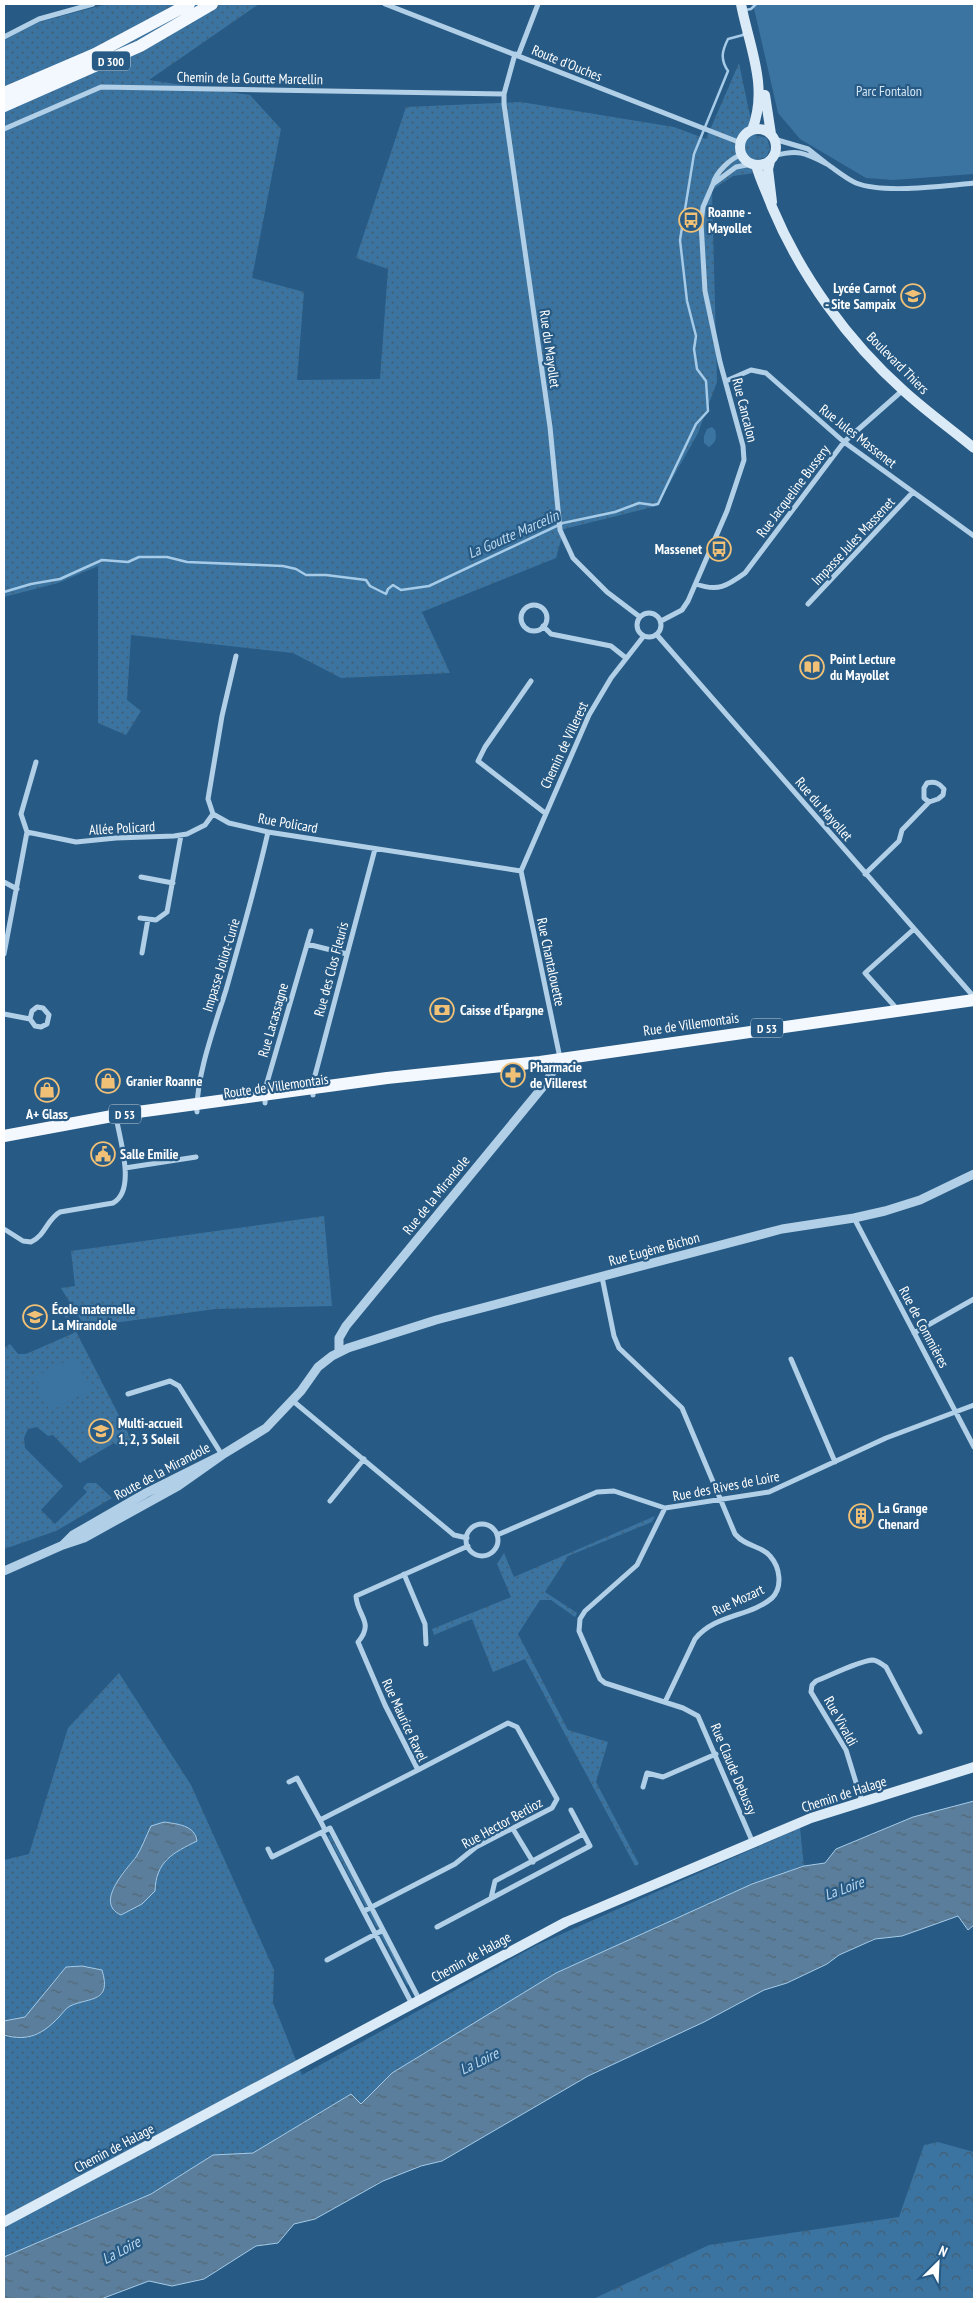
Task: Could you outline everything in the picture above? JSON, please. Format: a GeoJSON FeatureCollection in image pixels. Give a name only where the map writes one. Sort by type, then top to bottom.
{"type":"FeatureCollection","features":[{"type":"Feature","properties":{"kind":"main road","name":"D 300"},"geometry":{"type":"LineString","coordinates":[[4,93],[95,54],[188,4]]}},
{"type":"Feature","properties":{"kind":"main road","name":"D 300"},"geometry":{"type":"LineString","coordinates":[[4,106],[140,46],[212,4]]}},
{"type":"Feature","properties":{"kind":"main road"},"geometry":{"type":"LineString","coordinates":[[741,5],[760,81],[764,89],[776,150],[772,159],[754,164],[742,154],[741,143],[747,133],[752,130],[762,130],[773,136]]}},
{"type":"Feature","properties":{"kind":"main road"},"geometry":{"type":"LineString","coordinates":[[752,130],[760,106],[760,81]]}},
{"type":"Feature","properties":{"kind":"main road","name":"Boulevard Thiers"},"geometry":{"type":"LineString","coordinates":[[772,159],[768,169],[772,207]]}},
{"type":"Feature","properties":{"kind":"main road","name":"Boulevard Thiers"},"geometry":{"type":"LineString","coordinates":[[754,164],[772,207],[801,265],[830,309],[866,353],[903,390],[974,448]]}},
{"type":"Feature","properties":{"kind":"main road","name":"Rue de Villemontais"},"geometry":{"type":"LineString","coordinates":[[560,1058],[974,998]]}},
{"type":"Feature","properties":{"kind":"main road","name":"Route de Villemontais"},"geometry":{"type":"LineString","coordinates":[[4,1136],[54,1128],[81,1129],[116,1119],[313,1092],[387,1078],[412,1077],[560,1058]]}},
{"type":"Feature","properties":{"kind":"main road","name":"Chemin de Halage"},"geometry":{"type":"LineString","coordinates":[[4,2222],[566,1922],[811,1818],[974,1767]]}},
{"type":"Feature","properties":{"kind":"street"},"geometry":{"type":"LineString","coordinates":[[4,37],[39,19],[93,4]]}},
{"type":"Feature","properties":{"kind":"street","name":"Route d'Ouches"},"geometry":{"type":"LineString","coordinates":[[385,4],[741,143]]}},
{"type":"Feature","properties":{"kind":"street","name":"Rue du Mayollet"},"geometry":{"type":"LineString","coordinates":[[538,4],[517,55],[504,94],[550,427],[558,518],[561,531],[573,558],[607,592],[640,617]]}},
{"type":"Feature","properties":{"kind":"street","name":"Chemin de la Goutte Marcellin"},"geometry":{"type":"LineString","coordinates":[[4,129],[101,87],[504,94]]}},
{"type":"Feature","properties":{"kind":"street"},"geometry":{"type":"LineString","coordinates":[[773,136],[808,148],[850,180],[867,185],[924,188],[974,183]]}},
{"type":"Feature","properties":{"kind":"street"},"geometry":{"type":"LineString","coordinates":[[772,159],[793,151],[801,152],[827,164]]}},
{"type":"Feature","properties":{"kind":"street","name":"Rue Cancalon"},"geometry":{"type":"LineString","coordinates":[[661,621],[682,610],[696,584],[727,511],[744,460],[743,446],[712,328],[705,291],[701,223],[704,207],[715,178],[720,171],[742,154]]}},
{"type":"Feature","properties":{"kind":"street"},"geometry":{"type":"LineString","coordinates":[[713,184],[736,167],[754,164]]}},
{"type":"Feature","properties":{"kind":"street","name":"Rue Jules Massenet"},"geometry":{"type":"LineString","coordinates":[[726,381],[751,370],[766,373],[844,442],[974,536]]}},
{"type":"Feature","properties":{"kind":"street","name":"Rue Jacqueline Bussery"},"geometry":{"type":"LineString","coordinates":[[696,584],[708,588],[727,586],[745,573],[844,442],[903,390]]}},
{"type":"Feature","properties":{"kind":"street","name":"Impasse Jules Massenet"},"geometry":{"type":"LineString","coordinates":[[808,604],[913,492]]}},
{"type":"Feature","properties":{"kind":"street"},"geometry":{"type":"LineString","coordinates":[[536,605],[543,608],[546,615],[543,626],[534,631],[524,626],[521,615],[524,609],[536,605]]}},
{"type":"Feature","properties":{"kind":"street"},"geometry":{"type":"LineString","coordinates":[[648,613],[654,614],[661,621],[661,631],[657,635],[650,638],[643,637],[638,632],[637,626],[640,617],[648,613]]}},
{"type":"Feature","properties":{"kind":"street"},"geometry":{"type":"LineString","coordinates":[[543,626],[551,634],[611,646],[626,658]]}},
{"type":"Feature","properties":{"kind":"street","name":"Rue du Mayollet"},"geometry":{"type":"LineString","coordinates":[[657,635],[974,998]]}},
{"type":"Feature","properties":{"kind":"street","name":"Chemin de Villerest"},"geometry":{"type":"LineString","coordinates":[[521,872],[589,715],[604,689],[643,637]]}},
{"type":"Feature","properties":{"kind":"street"},"geometry":{"type":"LineString","coordinates":[[213,814],[208,799],[222,716],[236,656]]}},
{"type":"Feature","properties":{"kind":"street"},"geometry":{"type":"LineString","coordinates":[[531,681],[485,746],[478,761],[545,813]]}},
{"type":"Feature","properties":{"kind":"street"},"geometry":{"type":"LineString","coordinates":[[4,954],[27,832],[21,814],[36,762]]}},
{"type":"Feature","properties":{"kind":"street"},"geometry":{"type":"LineString","coordinates":[[865,874],[899,841],[902,830],[929,802],[943,795],[944,789],[940,784],[927,782],[924,788],[924,798],[929,802]]}},
{"type":"Feature","properties":{"kind":"street","name":"Rue Policard"},"geometry":{"type":"LineString","coordinates":[[213,814],[229,823],[268,832],[521,872]]}},
{"type":"Feature","properties":{"kind":"street","name":"Allée Policard"},"geometry":{"type":"LineString","coordinates":[[27,832],[76,842],[116,838],[181,836],[204,825],[213,814]]}},
{"type":"Feature","properties":{"kind":"street","name":"Impasse Joliot-Curie"},"geometry":{"type":"LineString","coordinates":[[197,1108],[209,1047],[251,904],[268,832]]}},
{"type":"Feature","properties":{"kind":"street"},"geometry":{"type":"LineString","coordinates":[[140,918],[156,920],[167,912],[181,836]]}},
{"type":"Feature","properties":{"kind":"street","name":"Rue des Clos Fleuris"},"geometry":{"type":"LineString","coordinates":[[313,1092],[375,849]]}},
{"type":"Feature","properties":{"kind":"street","name":"Rue Chantalouette"},"geometry":{"type":"LineString","coordinates":[[521,872],[560,1058]]}},
{"type":"Feature","properties":{"kind":"street"},"geometry":{"type":"LineString","coordinates":[[141,878],[173,883]]}},
{"type":"Feature","properties":{"kind":"street"},"geometry":{"type":"LineString","coordinates":[[4,882],[17,888]]}},
{"type":"Feature","properties":{"kind":"street"},"geometry":{"type":"LineString","coordinates":[[142,953],[148,919]]}},
{"type":"Feature","properties":{"kind":"street"},"geometry":{"type":"LineString","coordinates":[[897,1010],[865,973],[914,929]]}},
{"type":"Feature","properties":{"kind":"street","name":"Rue Lacassagne"},"geometry":{"type":"LineString","coordinates":[[265,1099],[266,1086],[311,931]]}},
{"type":"Feature","properties":{"kind":"street"},"geometry":{"type":"LineString","coordinates":[[307,944],[347,954]]}},
{"type":"Feature","properties":{"kind":"street"},"geometry":{"type":"LineString","coordinates":[[4,1014],[30,1019]]}},
{"type":"Feature","properties":{"kind":"street","name":"Rue de la Mirandole"},"geometry":{"type":"LineString","coordinates":[[339,1352],[339,1338],[346,1326],[546,1083],[560,1058]]}},
{"type":"Feature","properties":{"kind":"street"},"geometry":{"type":"LineString","coordinates":[[4,1229],[23,1241],[31,1242],[41,1236],[54,1215],[60,1212],[113,1204],[122,1196],[125,1188],[125,1168],[116,1119]]}},
{"type":"Feature","properties":{"kind":"street"},"geometry":{"type":"LineString","coordinates":[[125,1168],[196,1157]]}},
{"type":"Feature","properties":{"kind":"street","name":"Rue Eugène Bichon"},"geometry":{"type":"LineString","coordinates":[[293,1400],[318,1366],[339,1352],[436,1320],[782,1229],[854,1218],[885,1211],[920,1200],[974,1174]]}},
{"type":"Feature","properties":{"kind":"street","name":"Rue de Commières"},"geometry":{"type":"LineString","coordinates":[[854,1218],[914,1334],[957,1411],[974,1447]]}},
{"type":"Feature","properties":{"kind":"street"},"geometry":{"type":"LineString","coordinates":[[602,1277],[614,1336],[619,1348],[682,1408],[721,1500]]}},
{"type":"Feature","properties":{"kind":"street"},"geometry":{"type":"LineString","coordinates":[[914,1334],[974,1299]]}},
{"type":"Feature","properties":{"kind":"street"},"geometry":{"type":"LineString","coordinates":[[791,1358],[835,1462]]}},
{"type":"Feature","properties":{"kind":"street"},"geometry":{"type":"LineString","coordinates":[[128,1394],[170,1381],[179,1386],[222,1455]]}},
{"type":"Feature","properties":{"kind":"street"},"geometry":{"type":"LineString","coordinates":[[293,1400],[454,1534],[467,1538]]}},
{"type":"Feature","properties":{"kind":"street","name":"Route de la Mirandole"},"geometry":{"type":"LineString","coordinates":[[4,1571],[63,1545],[73,1535],[127,1509],[222,1455],[266,1428],[293,1400]]}},
{"type":"Feature","properties":{"kind":"street","name":"Rue des Rives de Loire"},"geometry":{"type":"LineString","coordinates":[[498,1535],[596,1492],[614,1491],[665,1508],[769,1492],[898,1435],[974,1405]]}},
{"type":"Feature","properties":{"kind":"street"},"geometry":{"type":"LineString","coordinates":[[330,1501],[364,1459]]}},
{"type":"Feature","properties":{"kind":"street","name":"Rue Mozart"},"geometry":{"type":"LineString","coordinates":[[665,1702],[701,1632],[710,1625],[765,1602],[774,1595],[778,1588],[778,1572],[771,1556],[762,1549],[742,1542],[735,1534],[721,1500]]}},
{"type":"Feature","properties":{"kind":"street","name":"Rue Claude Debussy"},"geometry":{"type":"LineString","coordinates":[[665,1508],[637,1565],[590,1605],[580,1619],[578,1626],[600,1678],[605,1683],[665,1702],[698,1716],[753,1842]]}},
{"type":"Feature","properties":{"kind":"street"},"geometry":{"type":"LineString","coordinates":[[481,1524],[491,1527],[498,1535],[497,1546],[490,1554],[485,1556],[475,1554],[468,1546],[467,1538],[472,1529],[481,1524]]}},
{"type":"Feature","properties":{"kind":"street"},"geometry":{"type":"LineString","coordinates":[[426,1644],[424,1624],[404,1574],[468,1546]]}},
{"type":"Feature","properties":{"kind":"street","name":"Rue Maurice Ravel"},"geometry":{"type":"LineString","coordinates":[[320,1820],[418,1770],[385,1705],[358,1642],[364,1634],[366,1625],[356,1596],[404,1574]]}},
{"type":"Feature","properties":{"kind":"street","name":"Rue Vivaldi"},"geometry":{"type":"LineString","coordinates":[[862,1802],[846,1750],[811,1692],[812,1685],[816,1681],[862,1663],[872,1660],[879,1661],[886,1667],[920,1732]]}},
{"type":"Feature","properties":{"kind":"street","name":"Rue Hector Berlioz"},"geometry":{"type":"LineString","coordinates":[[364,1911],[455,1864],[476,1848],[552,1808],[557,1799],[517,1727],[508,1723],[418,1770]]}},
{"type":"Feature","properties":{"kind":"street"},"geometry":{"type":"LineString","coordinates":[[643,1788],[647,1773],[663,1776],[716,1754]]}},
{"type":"Feature","properties":{"kind":"street"},"geometry":{"type":"LineString","coordinates":[[289,1782],[297,1778],[320,1820],[376,1934],[416,2002]]}},
{"type":"Feature","properties":{"kind":"street"},"geometry":{"type":"LineString","coordinates":[[437,1927],[590,1846],[571,1810]]}},
{"type":"Feature","properties":{"kind":"street"},"geometry":{"type":"LineString","coordinates":[[513,1829],[532,1862]]}},
{"type":"Feature","properties":{"kind":"street"},"geometry":{"type":"LineString","coordinates":[[268,1849],[272,1857],[325,1830]]}},
{"type":"Feature","properties":{"kind":"street"},"geometry":{"type":"LineString","coordinates":[[325,1830],[383,1930],[416,2002]]}},
{"type":"Feature","properties":{"kind":"street"},"geometry":{"type":"LineString","coordinates":[[491,1898],[495,1881],[583,1834]]}},
{"type":"Feature","properties":{"kind":"street"},"geometry":{"type":"LineString","coordinates":[[327,1960],[383,1930]]}},
{"type":"Feature","properties":{"kind":"green space"},"geometry":{"type":"Polygon","coordinates":[[[107,4],[259,4],[149,80],[250,95],[281,129],[252,278],[304,292],[297,380],[380,379],[388,269],[356,258],[406,107],[521,102],[674,127],[706,139],[739,63],[754,135],[767,138],[770,149],[766,157],[759,159],[762,172],[733,176],[712,190],[717,382],[698,433],[657,506],[564,529],[556,558],[422,612],[450,673],[341,678],[293,653],[131,635],[127,700],[141,711],[126,735],[98,723],[98,566],[58,583],[4,597],[4,40],[39,22],[107,4]]]}},
{"type":"Feature","properties":{"kind":"green space","name":"Parc Fontalon"},"geometry":{"type":"Polygon","coordinates":[[[753,4],[974,4],[974,174],[893,180],[866,178],[800,139],[778,113],[753,4]]]}},
{"type":"Feature","properties":{"kind":"green space"},"geometry":{"type":"Polygon","coordinates":[[[712,427],[715,430],[716,437],[715,442],[709,447],[704,443],[704,436],[707,429],[712,427]]]}},
{"type":"Feature","properties":{"kind":"green space"},"geometry":{"type":"Polygon","coordinates":[[[324,1216],[332,1306],[215,1309],[85,1327],[61,1288],[75,1286],[71,1251],[324,1216]]]}},
{"type":"Feature","properties":{"kind":"green space"},"geometry":{"type":"Polygon","coordinates":[[[57,1302],[64,1308],[132,1441],[120,1447],[114,1443],[80,1463],[53,1435],[48,1436],[37,1427],[28,1429],[24,1438],[25,1448],[63,1486],[41,1510],[55,1524],[87,1492],[83,1488],[87,1483],[96,1483],[112,1498],[56,1531],[4,1549],[4,1348],[10,1344],[18,1354],[26,1354],[74,1333],[57,1302]]]}},
{"type":"Feature","properties":{"kind":"green space"},"geometry":{"type":"Polygon","coordinates":[[[75,1357],[91,1390],[50,1411],[33,1377],[75,1357]]]}},
{"type":"Feature","properties":{"kind":"green space"},"geometry":{"type":"Polygon","coordinates":[[[655,1516],[652,1522],[568,1556],[545,1592],[577,1613],[575,1617],[551,1600],[540,1600],[518,1634],[568,1730],[608,1742],[596,1782],[639,1864],[635,1866],[525,1659],[493,1672],[472,1619],[434,1635],[432,1629],[511,1597],[497,1564],[504,1553],[514,1577],[655,1516]]]}},
{"type":"Feature","properties":{"kind":"green space"},"geometry":{"type":"Polygon","coordinates":[[[119,1673],[191,1785],[274,1970],[273,2003],[302,2075],[537,1945],[800,1828],[804,1866],[752,1884],[556,1973],[392,2073],[361,2104],[350,2094],[253,2153],[213,2155],[151,2194],[4,2257],[4,1860],[29,1854],[68,1728],[119,1673]]]}},
{"type":"Feature","properties":{"kind":"green space"},"geometry":{"type":"Polygon","coordinates":[[[330,1835],[409,1984],[407,1985],[328,1836],[330,1835]]]}},
{"type":"Feature","properties":{"kind":"green space"},"geometry":{"type":"Polygon","coordinates":[[[938,2142],[974,2152],[974,2299],[593,2299],[709,2245],[899,2217],[924,2145],[938,2142]]]}},
{"type":"Feature","properties":{"kind":"water","name":"La Loire"},"geometry":{"type":"Polygon","coordinates":[[[974,1801],[974,1925],[968,1930],[958,1916],[902,1936],[875,1939],[839,1955],[827,1964],[787,1983],[764,1990],[704,2022],[588,2076],[442,2161],[421,2166],[383,2181],[315,2219],[294,2224],[278,2243],[256,2246],[204,2279],[172,2286],[149,2281],[101,2299],[4,2299],[4,2257],[151,2194],[213,2155],[253,2153],[351,2094],[361,2104],[392,2073],[556,1973],[752,1884],[804,1866],[825,1863],[836,1849],[913,1817],[974,1801]]]}},
{"type":"Feature","properties":{"kind":"water"},"geometry":{"type":"Polygon","coordinates":[[[164,1822],[189,1828],[196,1836],[197,1841],[167,1859],[159,1872],[155,1891],[142,1904],[121,1915],[113,1910],[111,1903],[111,1895],[115,1886],[136,1857],[151,1826],[164,1822]]]}},
{"type":"Feature","properties":{"kind":"water"},"geometry":{"type":"Polygon","coordinates":[[[82,1966],[102,1970],[104,1988],[102,1994],[69,2007],[47,2028],[34,2035],[20,2038],[4,2035],[4,2021],[25,2017],[66,1967],[82,1966]]]}},
{"type":"Feature","properties":{"kind":"waterway","name":"La Goutte Marcelin"},"geometry":{"type":"LineString","coordinates":[[745,10],[751,9],[756,4]]}},
{"type":"Feature","properties":{"kind":"waterway","name":"La Goutte Marcelin"},"geometry":{"type":"LineString","coordinates":[[4,592],[31,584],[60,579],[102,560],[128,562],[139,557],[167,557],[187,562],[283,566],[296,569],[306,575],[326,575],[366,580],[370,586],[386,594],[393,585],[401,590],[429,586],[563,523],[615,512],[639,503],[658,504],[696,424],[708,411],[706,381],[697,369],[694,349],[696,336],[687,301],[680,240],[694,154],[728,71],[723,59],[724,47],[728,39],[743,35],[744,33]]}},
{"type":"Feature","properties":{"kind":"place","name":"Roanne - Mayollet"},"geometry":{"type":"Point","coordinates":[691,220]}},
{"type":"Feature","properties":{"kind":"place","name":"Lycée Carnot - Site Sampaix"},"geometry":{"type":"Point","coordinates":[913,296]}},
{"type":"Feature","properties":{"kind":"place","name":"Massenet"},"geometry":{"type":"Point","coordinates":[719,549]}},
{"type":"Feature","properties":{"kind":"place","name":"Point Lecture du Mayollet"},"geometry":{"type":"Point","coordinates":[812,667]}},
{"type":"Feature","properties":{"kind":"place","name":"Caisse d'Épargne"},"geometry":{"type":"Point","coordinates":[442,1010]}},
{"type":"Feature","properties":{"kind":"place","name":"Pharmacie de Villerest"},"geometry":{"type":"Point","coordinates":[513,1075]}},
{"type":"Feature","properties":{"kind":"place","name":"Granier Roanne"},"geometry":{"type":"Point","coordinates":[108,1081]}},
{"type":"Feature","properties":{"kind":"place","name":"A+ Glass"},"geometry":{"type":"Point","coordinates":[47,1090]}},
{"type":"Feature","properties":{"kind":"place","name":"Salle Emilie"},"geometry":{"type":"Point","coordinates":[103,1154]}},
{"type":"Feature","properties":{"kind":"place","name":"École maternelle La Mirandole"},"geometry":{"type":"Point","coordinates":[35,1317]}},
{"type":"Feature","properties":{"kind":"place","name":"Multi-accueil 1, 2, 3 Soleil"},"geometry":{"type":"Point","coordinates":[101,1431]}},
{"type":"Feature","properties":{"kind":"place","name":"La Grange Chenard"},"geometry":{"type":"Point","coordinates":[861,1516]}}]}
